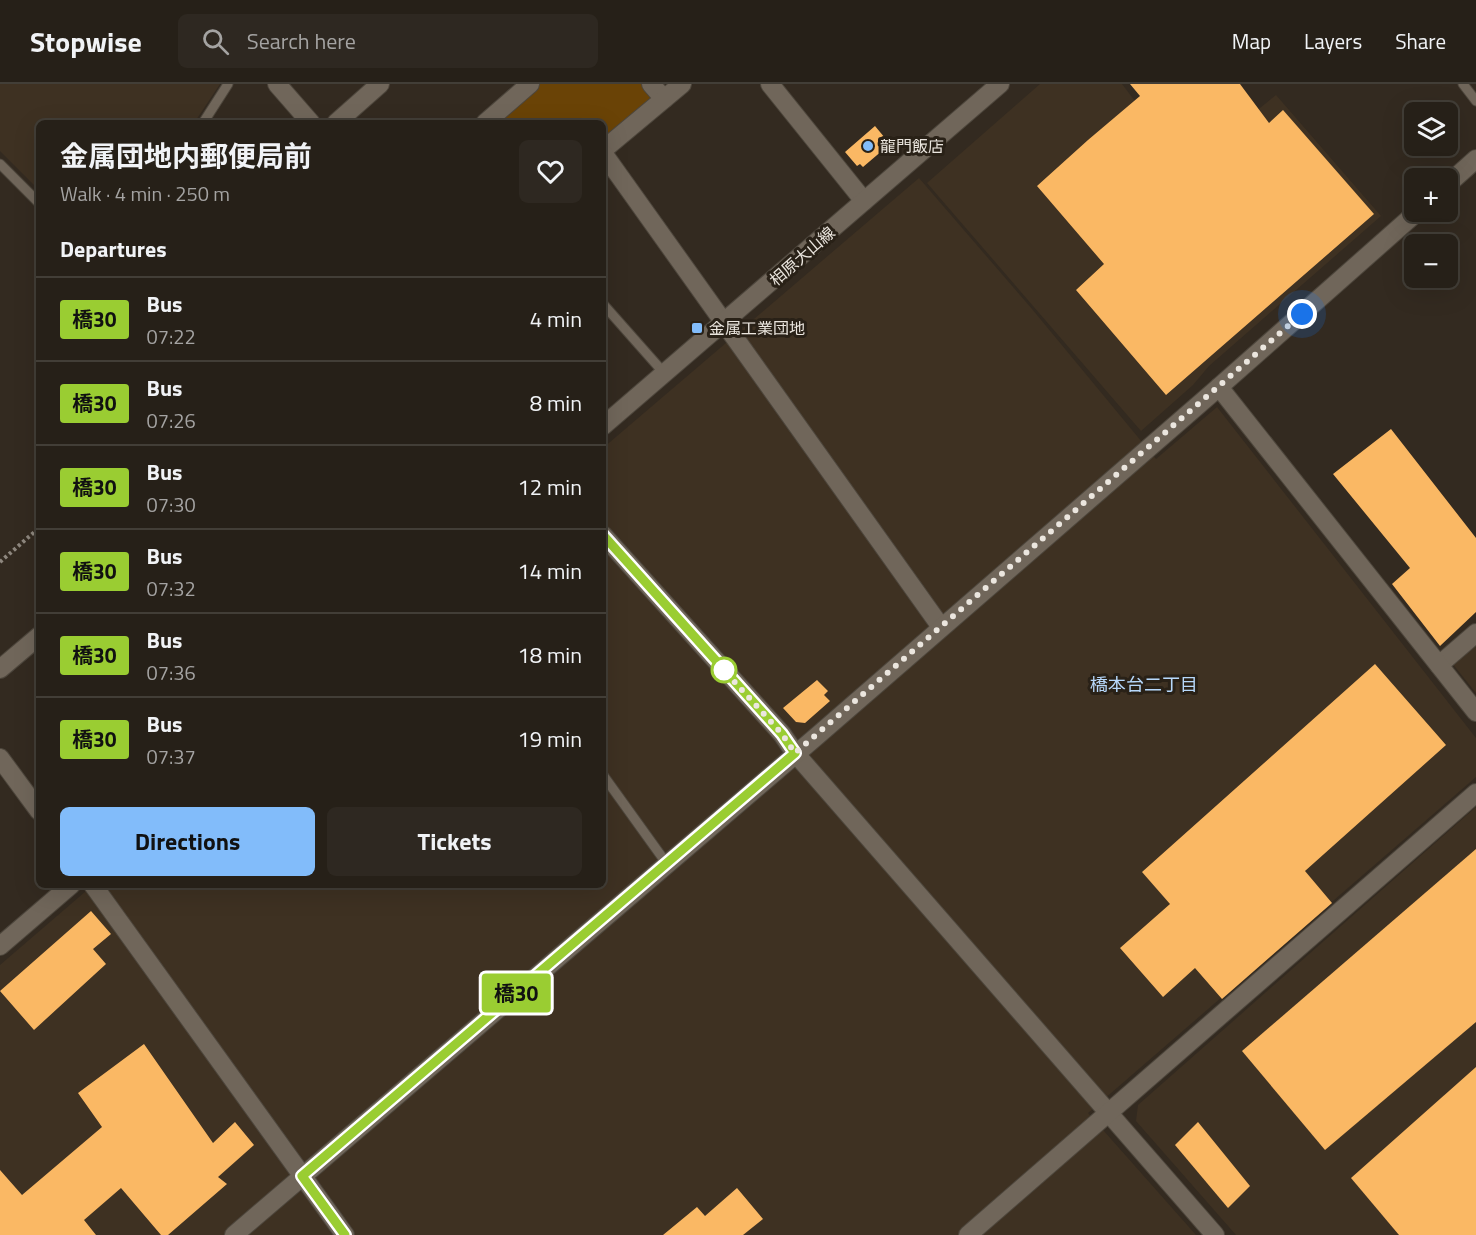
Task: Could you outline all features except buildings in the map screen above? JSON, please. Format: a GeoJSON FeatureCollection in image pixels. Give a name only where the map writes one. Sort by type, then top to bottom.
{"type":"FeatureCollection","features":[{"type":"Feature","properties":{"kind":"street"},"geometry":{"type":"LineString","coordinates":[[277,84],[308,120]]}},
{"type":"Feature","properties":{"kind":"street"},"geometry":{"type":"LineString","coordinates":[[339,120],[380,84]]}},
{"type":"Feature","properties":{"kind":"street"},"geometry":{"type":"LineString","coordinates":[[488,120],[530,84]]}},
{"type":"Feature","properties":{"kind":"street"},"geometry":{"type":"LineString","coordinates":[[651,84],[664,99]]}},
{"type":"Feature","properties":{"kind":"street"},"geometry":{"type":"LineString","coordinates":[[606,148],[682,84]]}},
{"type":"Feature","properties":{"kind":"street"},"geometry":{"type":"LineString","coordinates":[[770,84],[864,201]]}},
{"type":"Feature","properties":{"kind":"street","name":"相原大山線"},"geometry":{"type":"LineString","coordinates":[[606,423],[1000,84]]}},
{"type":"Feature","properties":{"kind":"street"},"geometry":{"type":"LineString","coordinates":[[606,155],[942,627]]}},
{"type":"Feature","properties":{"kind":"street"},"geometry":{"type":"LineString","coordinates":[[1458,175],[1476,159]]}},
{"type":"Feature","properties":{"kind":"street"},"geometry":{"type":"LineString","coordinates":[[234,1235],[1220,387],[1406,222]]}},
{"type":"Feature","properties":{"kind":"street"},"geometry":{"type":"LineString","coordinates":[[1220,387],[1476,712]]}},
{"type":"Feature","properties":{"kind":"street"},"geometry":{"type":"LineString","coordinates":[[606,537],[774,726],[795,753],[1215,1235]]}},
{"type":"Feature","properties":{"kind":"street"},"geometry":{"type":"LineString","coordinates":[[1439,665],[1476,633]]}},
{"type":"Feature","properties":{"kind":"street"},"geometry":{"type":"LineString","coordinates":[[0,669],[36,639]]}},
{"type":"Feature","properties":{"kind":"street"},"geometry":{"type":"LineString","coordinates":[[0,758],[36,807]]}},
{"type":"Feature","properties":{"kind":"street"},"geometry":{"type":"LineString","coordinates":[[968,1235],[1476,793]]}},
{"type":"Feature","properties":{"kind":"street"},"geometry":{"type":"LineString","coordinates":[[0,946],[68,888]]}},
{"type":"Feature","properties":{"kind":"street"},"geometry":{"type":"LineString","coordinates":[[95,888],[345,1235]]}},
{"type":"Feature","properties":{"kind":"lane"},"geometry":{"type":"LineString","coordinates":[[205,120],[228,84]]}},
{"type":"Feature","properties":{"kind":"lane"},"geometry":{"type":"LineString","coordinates":[[1463,84],[1476,101]]}},
{"type":"Feature","properties":{"kind":"lane"},"geometry":{"type":"LineString","coordinates":[[0,164],[36,200]]}},
{"type":"Feature","properties":{"kind":"lane"},"geometry":{"type":"LineString","coordinates":[[606,307],[664,373]]}},
{"type":"Feature","properties":{"kind":"lane"},"geometry":{"type":"LineString","coordinates":[[606,779],[667,864]]}},
{"type":"Feature","properties":{"kind":"path"},"geometry":{"type":"LineString","coordinates":[[0,562],[36,531]]}},
{"type":"Feature","properties":{"kind":"shaded area"},"geometry":{"type":"Polygon","coordinates":[[[0,84],[220,84],[196,120],[36,120],[36,187],[0,151],[0,84]]]}},
{"type":"Feature","properties":{"kind":"shaded area"},"geometry":{"type":"Polygon","coordinates":[[[530,84],[651,84],[664,99],[606,147],[606,120],[495,120],[530,84]]]}},
{"type":"Feature","properties":{"kind":"shaded area"},"geometry":{"type":"Polygon","coordinates":[[[1040,84],[1122,84],[1186,168],[1276,95],[1381,216],[1209,366],[1193,385],[1141,431],[927,183],[1040,84]]]}},
{"type":"Feature","properties":{"kind":"shaded area"},"geometry":{"type":"Polygon","coordinates":[[[919,178],[1032,309],[1156,459],[1217,407],[1476,738],[1476,777],[1088,1113],[1196,1235],[0,1235],[0,965],[90,888],[606,888],[606,445],[919,178]]]}},
{"type":"Feature","properties":{"kind":"shaded area"},"geometry":{"type":"Polygon","coordinates":[[[1476,642],[1476,693],[1452,663],[1476,642]]]}},
{"type":"Feature","properties":{"kind":"shaded area"},"geometry":{"type":"Polygon","coordinates":[[[1476,807],[1476,1235],[1236,1235],[1136,1121],[1138,1105],[1476,807]]]}},
{"type":"Feature","properties":{"kind":"bus line","name":"橋30"},"geometry":{"type":"LineString","coordinates":[[345,1235],[302,1176],[795,753],[782,734],[606,538]]}},
{"type":"Feature","properties":{"kind":"place","name":"龍門飯店"},"geometry":{"type":"Point","coordinates":[868,146]}},
{"type":"Feature","properties":{"kind":"place","name":"金属工業団地"},"geometry":{"type":"Point","coordinates":[697,328]}},
{"type":"Feature","properties":{"kind":"district","name":"橋本台二丁目"},"geometry":{"type":"Point","coordinates":[1144,685]}},
{"type":"Feature","properties":{"kind":"route"},"geometry":{"type":"LineString","coordinates":[[724,670],[722,668],[782,734],[795,753],[1302,314]]}}]}
